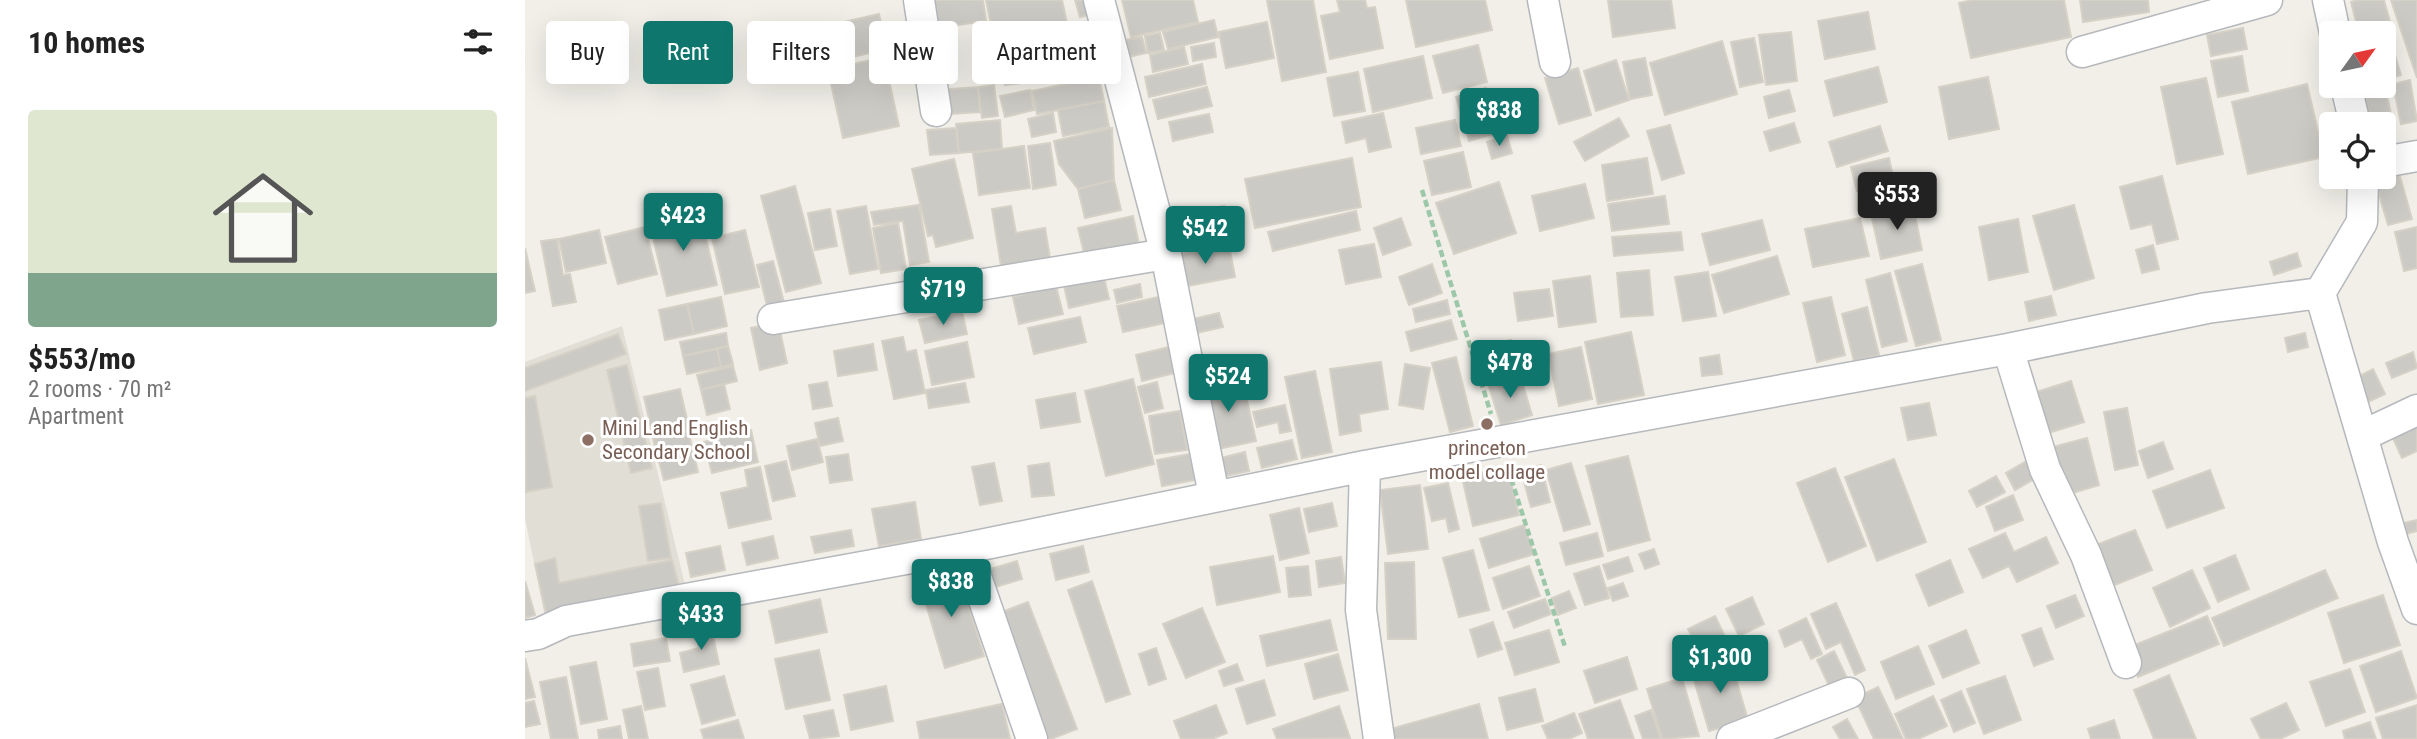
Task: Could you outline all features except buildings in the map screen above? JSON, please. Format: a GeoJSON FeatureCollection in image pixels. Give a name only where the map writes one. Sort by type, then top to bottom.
{"type":"FeatureCollection","features":[{"type":"Feature","properties":{"kind":"street"},"geometry":{"type":"LineString","coordinates":[[919,0],[936,111]]}},
{"type":"Feature","properties":{"kind":"street"},"geometry":{"type":"LineString","coordinates":[[1099,0],[1165,254],[1214,495]]}},
{"type":"Feature","properties":{"kind":"street"},"geometry":{"type":"LineString","coordinates":[[1543,0],[1555,62]]}},
{"type":"Feature","properties":{"kind":"street"},"geometry":{"type":"LineString","coordinates":[[2082,52],[2267,0]]}},
{"type":"Feature","properties":{"kind":"street"},"geometry":{"type":"LineString","coordinates":[[2328,0],[2332,21]]}},
{"type":"Feature","properties":{"kind":"street"},"geometry":{"type":"LineString","coordinates":[[2396,160],[2417,156]]}},
{"type":"Feature","properties":{"kind":"street"},"geometry":{"type":"LineString","coordinates":[[2364,189],[2363,222],[2320,293],[2393,542],[2417,609]]}},
{"type":"Feature","properties":{"kind":"street"},"geometry":{"type":"LineString","coordinates":[[773,319],[1165,254]]}},
{"type":"Feature","properties":{"kind":"street"},"geometry":{"type":"LineString","coordinates":[[525,636],[538,634],[566,621],[1110,521],[1214,495],[1365,466],[2008,349],[2207,308],[2320,293]]}},
{"type":"Feature","properties":{"kind":"street"},"geometry":{"type":"LineString","coordinates":[[2008,349],[2045,470],[2086,555],[2126,663]]}},
{"type":"Feature","properties":{"kind":"street"},"geometry":{"type":"LineString","coordinates":[[2362,436],[2417,410]]}},
{"type":"Feature","properties":{"kind":"street"},"geometry":{"type":"LineString","coordinates":[[1365,466],[1361,610],[1380,739]]}},
{"type":"Feature","properties":{"kind":"street"},"geometry":{"type":"LineString","coordinates":[[966,548],[1032,739]]}},
{"type":"Feature","properties":{"kind":"street"},"geometry":{"type":"LineString","coordinates":[[1732,739],[1849,693]]}},
{"type":"Feature","properties":{"kind":"shaded area","name":"Mini Land English Secondary School"},"geometry":{"type":"Polygon","coordinates":[[[622,326],[687,593],[546,622],[525,518],[525,362],[622,326]]]}},
{"type":"Feature","properties":{"kind":"place","name":"princeton model collage"},"geometry":{"type":"Point","coordinates":[1487,424]}},
{"type":"Feature","properties":{"kind":"place","name":"Mini Land English Secondary School"},"geometry":{"type":"Point","coordinates":[588,440]}}]}
